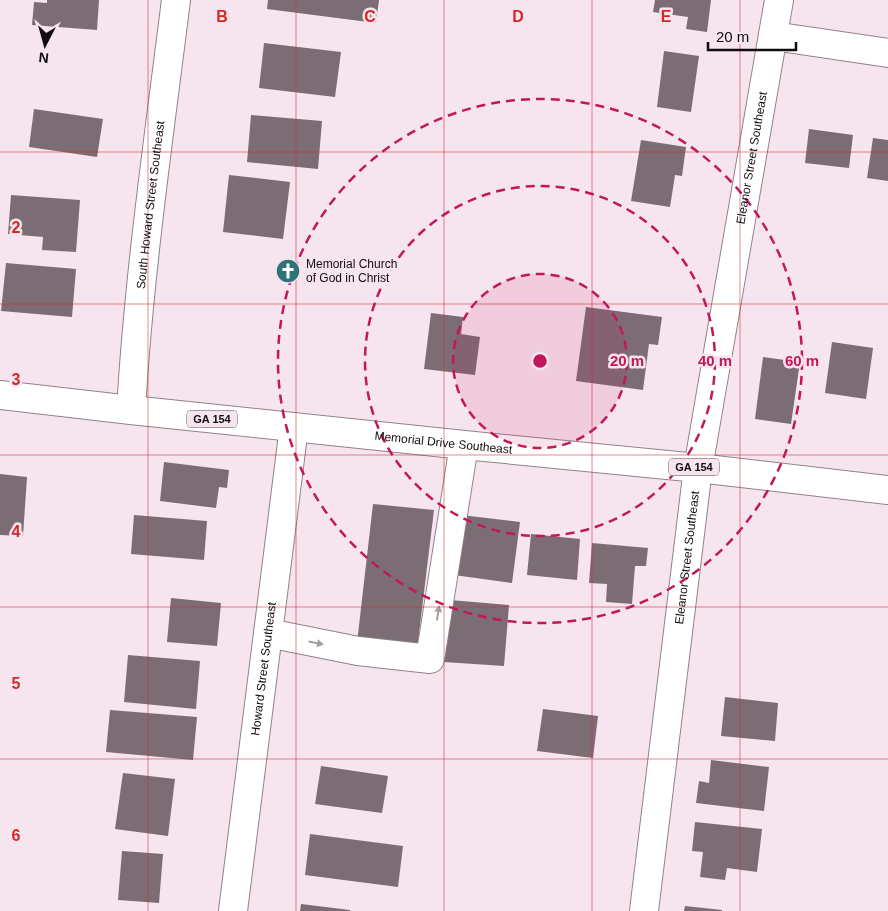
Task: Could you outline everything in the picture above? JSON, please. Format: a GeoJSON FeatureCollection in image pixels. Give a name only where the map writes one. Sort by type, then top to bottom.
{"type":"FeatureCollection","features":[{"type":"Feature","properties":{"kind":"street","name":"South Howard Street Southeast"},"geometry":{"type":"LineString","coordinates":[[131,410],[153,179],[176,0]]}},
{"type":"Feature","properties":{"kind":"street","name":"Eleanor Street Southeast"},"geometry":{"type":"LineString","coordinates":[[644,911],[698,468],[779,0]]}},
{"type":"Feature","properties":{"kind":"street"},"geometry":{"type":"LineString","coordinates":[[772,36],[888,53]]}},
{"type":"Feature","properties":{"kind":"street","name":"Memorial Drive Southeast"},"geometry":{"type":"LineString","coordinates":[[0,395],[464,446],[698,468],[888,490]]}},
{"type":"Feature","properties":{"kind":"street","name":"Howard Street Southeast"},"geometry":{"type":"LineString","coordinates":[[233,911],[294,427]]}},
{"type":"Feature","properties":{"kind":"street"},"geometry":{"type":"LineString","coordinates":[[268,633],[358,651],[430,659],[464,446]]}},
{"type":"Feature","properties":{"kind":"building"},"geometry":{"type":"Polygon","coordinates":[[[47,0],[99,0],[97,30],[32,25],[34,2],[47,3],[47,0]]]}},
{"type":"Feature","properties":{"kind":"building"},"geometry":{"type":"Polygon","coordinates":[[[268,0],[379,0],[376,23],[267,9],[268,0]]]}},
{"type":"Feature","properties":{"kind":"building"},"geometry":{"type":"Polygon","coordinates":[[[655,0],[711,0],[707,32],[686,29],[688,17],[653,12],[655,0]]]}},
{"type":"Feature","properties":{"kind":"building"},"geometry":{"type":"Polygon","coordinates":[[[264,43],[341,52],[335,97],[259,88],[264,43]]]}},
{"type":"Feature","properties":{"kind":"building"},"geometry":{"type":"Polygon","coordinates":[[[664,51],[699,56],[691,112],[657,107],[664,51]]]}},
{"type":"Feature","properties":{"kind":"building"},"geometry":{"type":"Polygon","coordinates":[[[34,109],[103,119],[97,157],[29,147],[34,109]]]}},
{"type":"Feature","properties":{"kind":"building"},"geometry":{"type":"Polygon","coordinates":[[[251,115],[322,121],[318,169],[247,162],[251,115]]]}},
{"type":"Feature","properties":{"kind":"building"},"geometry":{"type":"Polygon","coordinates":[[[809,129],[853,135],[849,168],[805,163],[809,129]]]}},
{"type":"Feature","properties":{"kind":"building"},"geometry":{"type":"Polygon","coordinates":[[[873,138],[888,140],[888,181],[867,178],[873,138]]]}},
{"type":"Feature","properties":{"kind":"building"},"geometry":{"type":"Polygon","coordinates":[[[641,140],[686,147],[682,176],[675,175],[670,207],[631,201],[641,140]]]}},
{"type":"Feature","properties":{"kind":"building"},"geometry":{"type":"Polygon","coordinates":[[[229,175],[290,182],[283,239],[223,232],[229,175]]]}},
{"type":"Feature","properties":{"kind":"building"},"geometry":{"type":"Polygon","coordinates":[[[11,195],[80,200],[76,252],[42,250],[43,237],[8,234],[11,195]]]}},
{"type":"Feature","properties":{"kind":"building"},"geometry":{"type":"Polygon","coordinates":[[[6,263],[76,269],[72,317],[1,311],[6,263]]]}},
{"type":"Feature","properties":{"kind":"building"},"geometry":{"type":"Polygon","coordinates":[[[586,307],[662,317],[658,345],[649,344],[643,390],[576,381],[586,307]]]}},
{"type":"Feature","properties":{"kind":"building"},"geometry":{"type":"Polygon","coordinates":[[[431,313],[463,317],[461,334],[480,337],[475,375],[424,369],[431,313]]]}},
{"type":"Feature","properties":{"kind":"building"},"geometry":{"type":"Polygon","coordinates":[[[832,342],[873,348],[866,399],[825,393],[832,342]]]}},
{"type":"Feature","properties":{"kind":"building"},"geometry":{"type":"Polygon","coordinates":[[[763,357],[800,362],[791,424],[755,419],[763,357]]]}},
{"type":"Feature","properties":{"kind":"building"},"geometry":{"type":"Polygon","coordinates":[[[164,462],[229,470],[227,488],[219,487],[216,508],[160,501],[164,462]]]}},
{"type":"Feature","properties":{"kind":"building"},"geometry":{"type":"Polygon","coordinates":[[[0,474],[27,477],[23,536],[0,535],[0,474]]]}},
{"type":"Feature","properties":{"kind":"building"},"geometry":{"type":"Polygon","coordinates":[[[373,504],[434,510],[417,650],[357,643],[373,504]]]}},
{"type":"Feature","properties":{"kind":"building"},"geometry":{"type":"Polygon","coordinates":[[[134,515],[207,521],[204,560],[131,554],[134,515]]]}},
{"type":"Feature","properties":{"kind":"building"},"geometry":{"type":"Polygon","coordinates":[[[461,515],[520,522],[512,583],[454,575],[461,515]]]}},
{"type":"Feature","properties":{"kind":"building"},"geometry":{"type":"Polygon","coordinates":[[[531,534],[580,539],[577,580],[527,575],[531,534]]]}},
{"type":"Feature","properties":{"kind":"building"},"geometry":{"type":"Polygon","coordinates":[[[592,543],[648,548],[646,566],[635,566],[632,604],[606,602],[607,584],[589,583],[592,543]]]}},
{"type":"Feature","properties":{"kind":"building"},"geometry":{"type":"Polygon","coordinates":[[[171,598],[221,603],[217,646],[167,642],[171,598]]]}},
{"type":"Feature","properties":{"kind":"building"},"geometry":{"type":"Polygon","coordinates":[[[450,600],[509,605],[504,666],[444,662],[450,600]]]}},
{"type":"Feature","properties":{"kind":"building"},"geometry":{"type":"Polygon","coordinates":[[[128,655],[200,661],[196,709],[124,702],[128,655]]]}},
{"type":"Feature","properties":{"kind":"building"},"geometry":{"type":"Polygon","coordinates":[[[725,697],[778,703],[775,741],[721,736],[725,697]]]}},
{"type":"Feature","properties":{"kind":"building"},"geometry":{"type":"Polygon","coordinates":[[[543,709],[598,716],[593,758],[537,751],[543,709]]]}},
{"type":"Feature","properties":{"kind":"building"},"geometry":{"type":"Polygon","coordinates":[[[110,710],[197,717],[193,760],[106,752],[110,710]]]}},
{"type":"Feature","properties":{"kind":"building"},"geometry":{"type":"Polygon","coordinates":[[[711,760],[769,767],[764,811],[696,803],[699,781],[709,783],[711,760]]]}},
{"type":"Feature","properties":{"kind":"building"},"geometry":{"type":"Polygon","coordinates":[[[321,766],[388,776],[382,813],[315,804],[321,766]]]}},
{"type":"Feature","properties":{"kind":"building"},"geometry":{"type":"Polygon","coordinates":[[[123,773],[175,779],[168,836],[115,829],[123,773]]]}},
{"type":"Feature","properties":{"kind":"building"},"geometry":{"type":"Polygon","coordinates":[[[695,822],[762,829],[757,872],[727,868],[725,880],[700,877],[703,852],[692,851],[695,822]]]}},
{"type":"Feature","properties":{"kind":"building"},"geometry":{"type":"Polygon","coordinates":[[[310,834],[403,846],[398,887],[305,875],[310,834]]]}},
{"type":"Feature","properties":{"kind":"building"},"geometry":{"type":"Polygon","coordinates":[[[122,851],[163,854],[159,903],[118,900],[122,851]]]}},
{"type":"Feature","properties":{"kind":"building"},"geometry":{"type":"Polygon","coordinates":[[[301,904],[350,910],[350,911],[300,911],[301,904]]]}},
{"type":"Feature","properties":{"kind":"building"},"geometry":{"type":"Polygon","coordinates":[[[685,906],[722,910],[722,911],[684,911],[685,906]]]}},
{"type":"Feature","properties":{"kind":"place","name":"Memorial Church of God in Christ"},"geometry":{"type":"Point","coordinates":[288,271]}}]}
